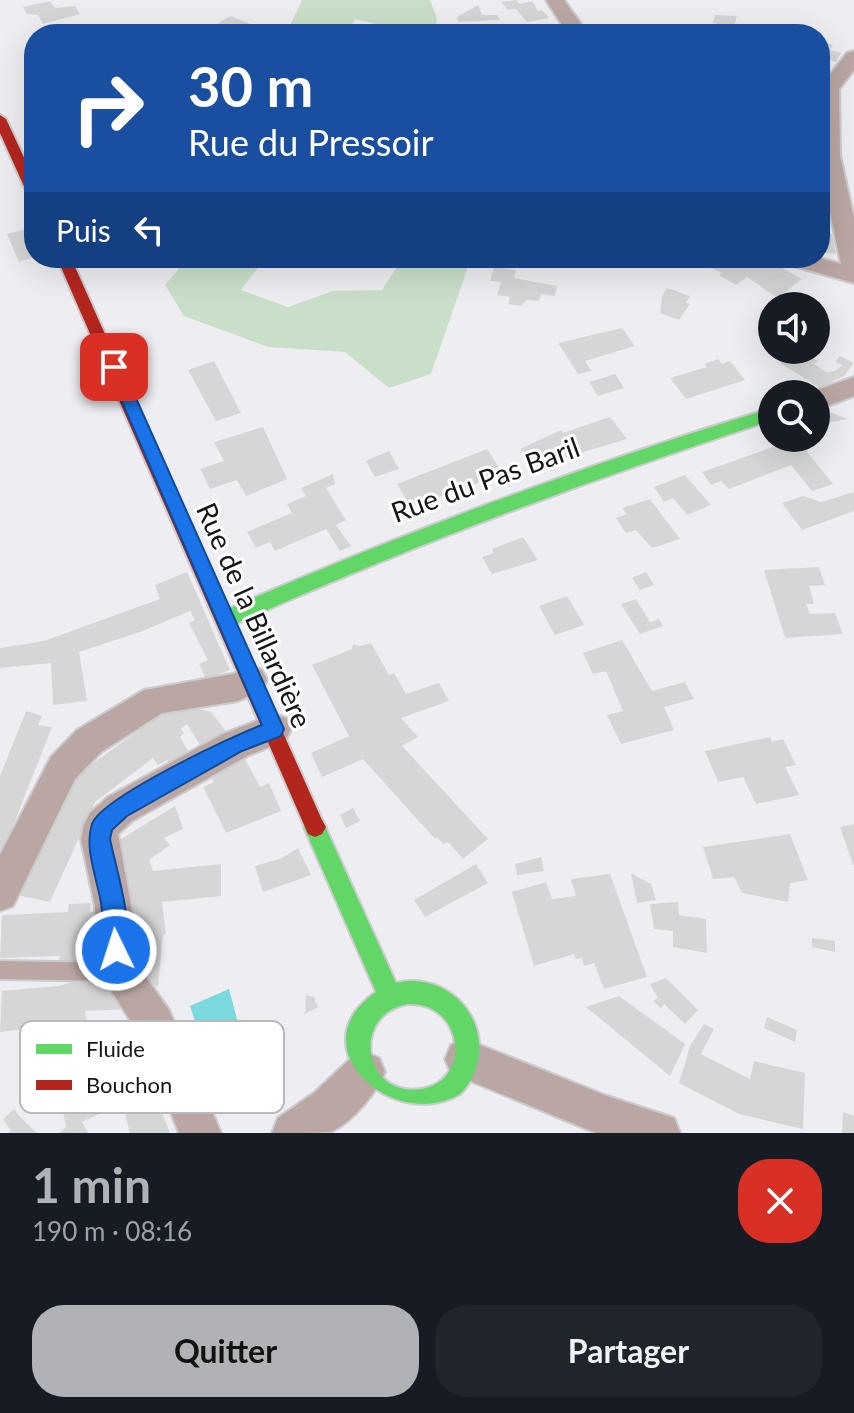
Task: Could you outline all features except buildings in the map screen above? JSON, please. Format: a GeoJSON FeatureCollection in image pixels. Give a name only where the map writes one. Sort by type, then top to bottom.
{"type":"FeatureCollection","features":[{"type":"Feature","properties":{"kind":"street"},"geometry":{"type":"LineString","coordinates":[[555,0],[571,24]]}},
{"type":"Feature","properties":{"kind":"street"},"geometry":{"type":"LineString","coordinates":[[830,88],[854,57]]}},
{"type":"Feature","properties":{"kind":"street"},"geometry":{"type":"LineString","coordinates":[[0,119],[24,171]]}},
{"type":"Feature","properties":{"kind":"street"},"geometry":{"type":"LineString","coordinates":[[830,178],[854,272],[830,267]]}},
{"type":"Feature","properties":{"kind":"street","name":"Rue de la Billardière"},"geometry":{"type":"LineString","coordinates":[[68,268],[390,996]]}},
{"type":"Feature","properties":{"kind":"street"},"geometry":{"type":"LineString","coordinates":[[830,398],[850,394]]}},
{"type":"Feature","properties":{"kind":"street","name":"Rue du Pas Baril"},"geometry":{"type":"LineString","coordinates":[[226,619],[419,537],[654,451],[758,418]]}},
{"type":"Feature","properties":{"kind":"street"},"geometry":{"type":"LineString","coordinates":[[0,893],[63,768],[89,741],[156,700],[238,687],[251,680]]}},
{"type":"Feature","properties":{"kind":"street"},"geometry":{"type":"LineString","coordinates":[[153,1021],[118,972],[113,906],[99,839],[102,825],[120,809],[235,745],[274,729]]}},
{"type":"Feature","properties":{"kind":"street"},"geometry":{"type":"LineString","coordinates":[[415,990],[439,997],[461,1023],[466,1040],[465,1059],[439,1104],[396,1101],[374,1087],[365,1072],[360,1045],[366,1019],[390,996],[415,990]]}},
{"type":"Feature","properties":{"kind":"street"},"geometry":{"type":"LineString","coordinates":[[465,1059],[607,1117],[659,1133]]}},
{"type":"Feature","properties":{"kind":"street"},"geometry":{"type":"LineString","coordinates":[[293,1133],[329,1108],[365,1072]]}},
{"type":"Feature","properties":{"kind":"street"},"geometry":{"type":"LineString","coordinates":[[192,1113],[200,1133]]}},
{"type":"Feature","properties":{"kind":"lane"},"geometry":{"type":"LineString","coordinates":[[0,970],[118,972]]}},
{"type":"Feature","properties":{"kind":"green space"},"geometry":{"type":"Polygon","coordinates":[[[302,0],[430,0],[437,18],[436,24],[376,24],[355,19],[352,24],[291,24],[302,0]]]}},
{"type":"Feature","properties":{"kind":"green space"},"geometry":{"type":"Polygon","coordinates":[[[179,268],[258,268],[241,290],[288,307],[333,291],[382,290],[396,268],[468,268],[431,374],[389,388],[345,352],[268,347],[184,316],[165,285],[179,268]]]}},
{"type":"Feature","properties":{"kind":"water"},"geometry":{"type":"Polygon","coordinates":[[[229,989],[238,1021],[195,1021],[190,1006],[229,989]]]}},
{"type":"Feature","properties":{"kind":"traffic: fast"},"geometry":{"type":"LineString","coordinates":[[226,619],[360,561],[496,508],[758,419]]}},
{"type":"Feature","properties":{"kind":"traffic: fast"},"geometry":{"type":"LineString","coordinates":[[315,827],[390,996]]}},
{"type":"Feature","properties":{"kind":"traffic: fast"},"geometry":{"type":"LineString","coordinates":[[413,992],[434,997],[452,1008],[463,1026],[468,1047],[463,1068],[452,1086],[434,1097],[413,1102],[392,1097],[374,1086],[363,1068],[358,1047],[363,1026],[374,1008],[392,997],[413,992]]}},
{"type":"Feature","properties":{"kind":"traffic: jam"},"geometry":{"type":"LineString","coordinates":[[0,119],[24,171]]}},
{"type":"Feature","properties":{"kind":"traffic: jam"},"geometry":{"type":"LineString","coordinates":[[68,268],[315,827]]}},
{"type":"Feature","properties":{"kind":"route"},"geometry":{"type":"LineString","coordinates":[[114,367],[274,729],[235,745],[120,809],[102,825],[99,839],[113,906],[116,950]]}}]}
